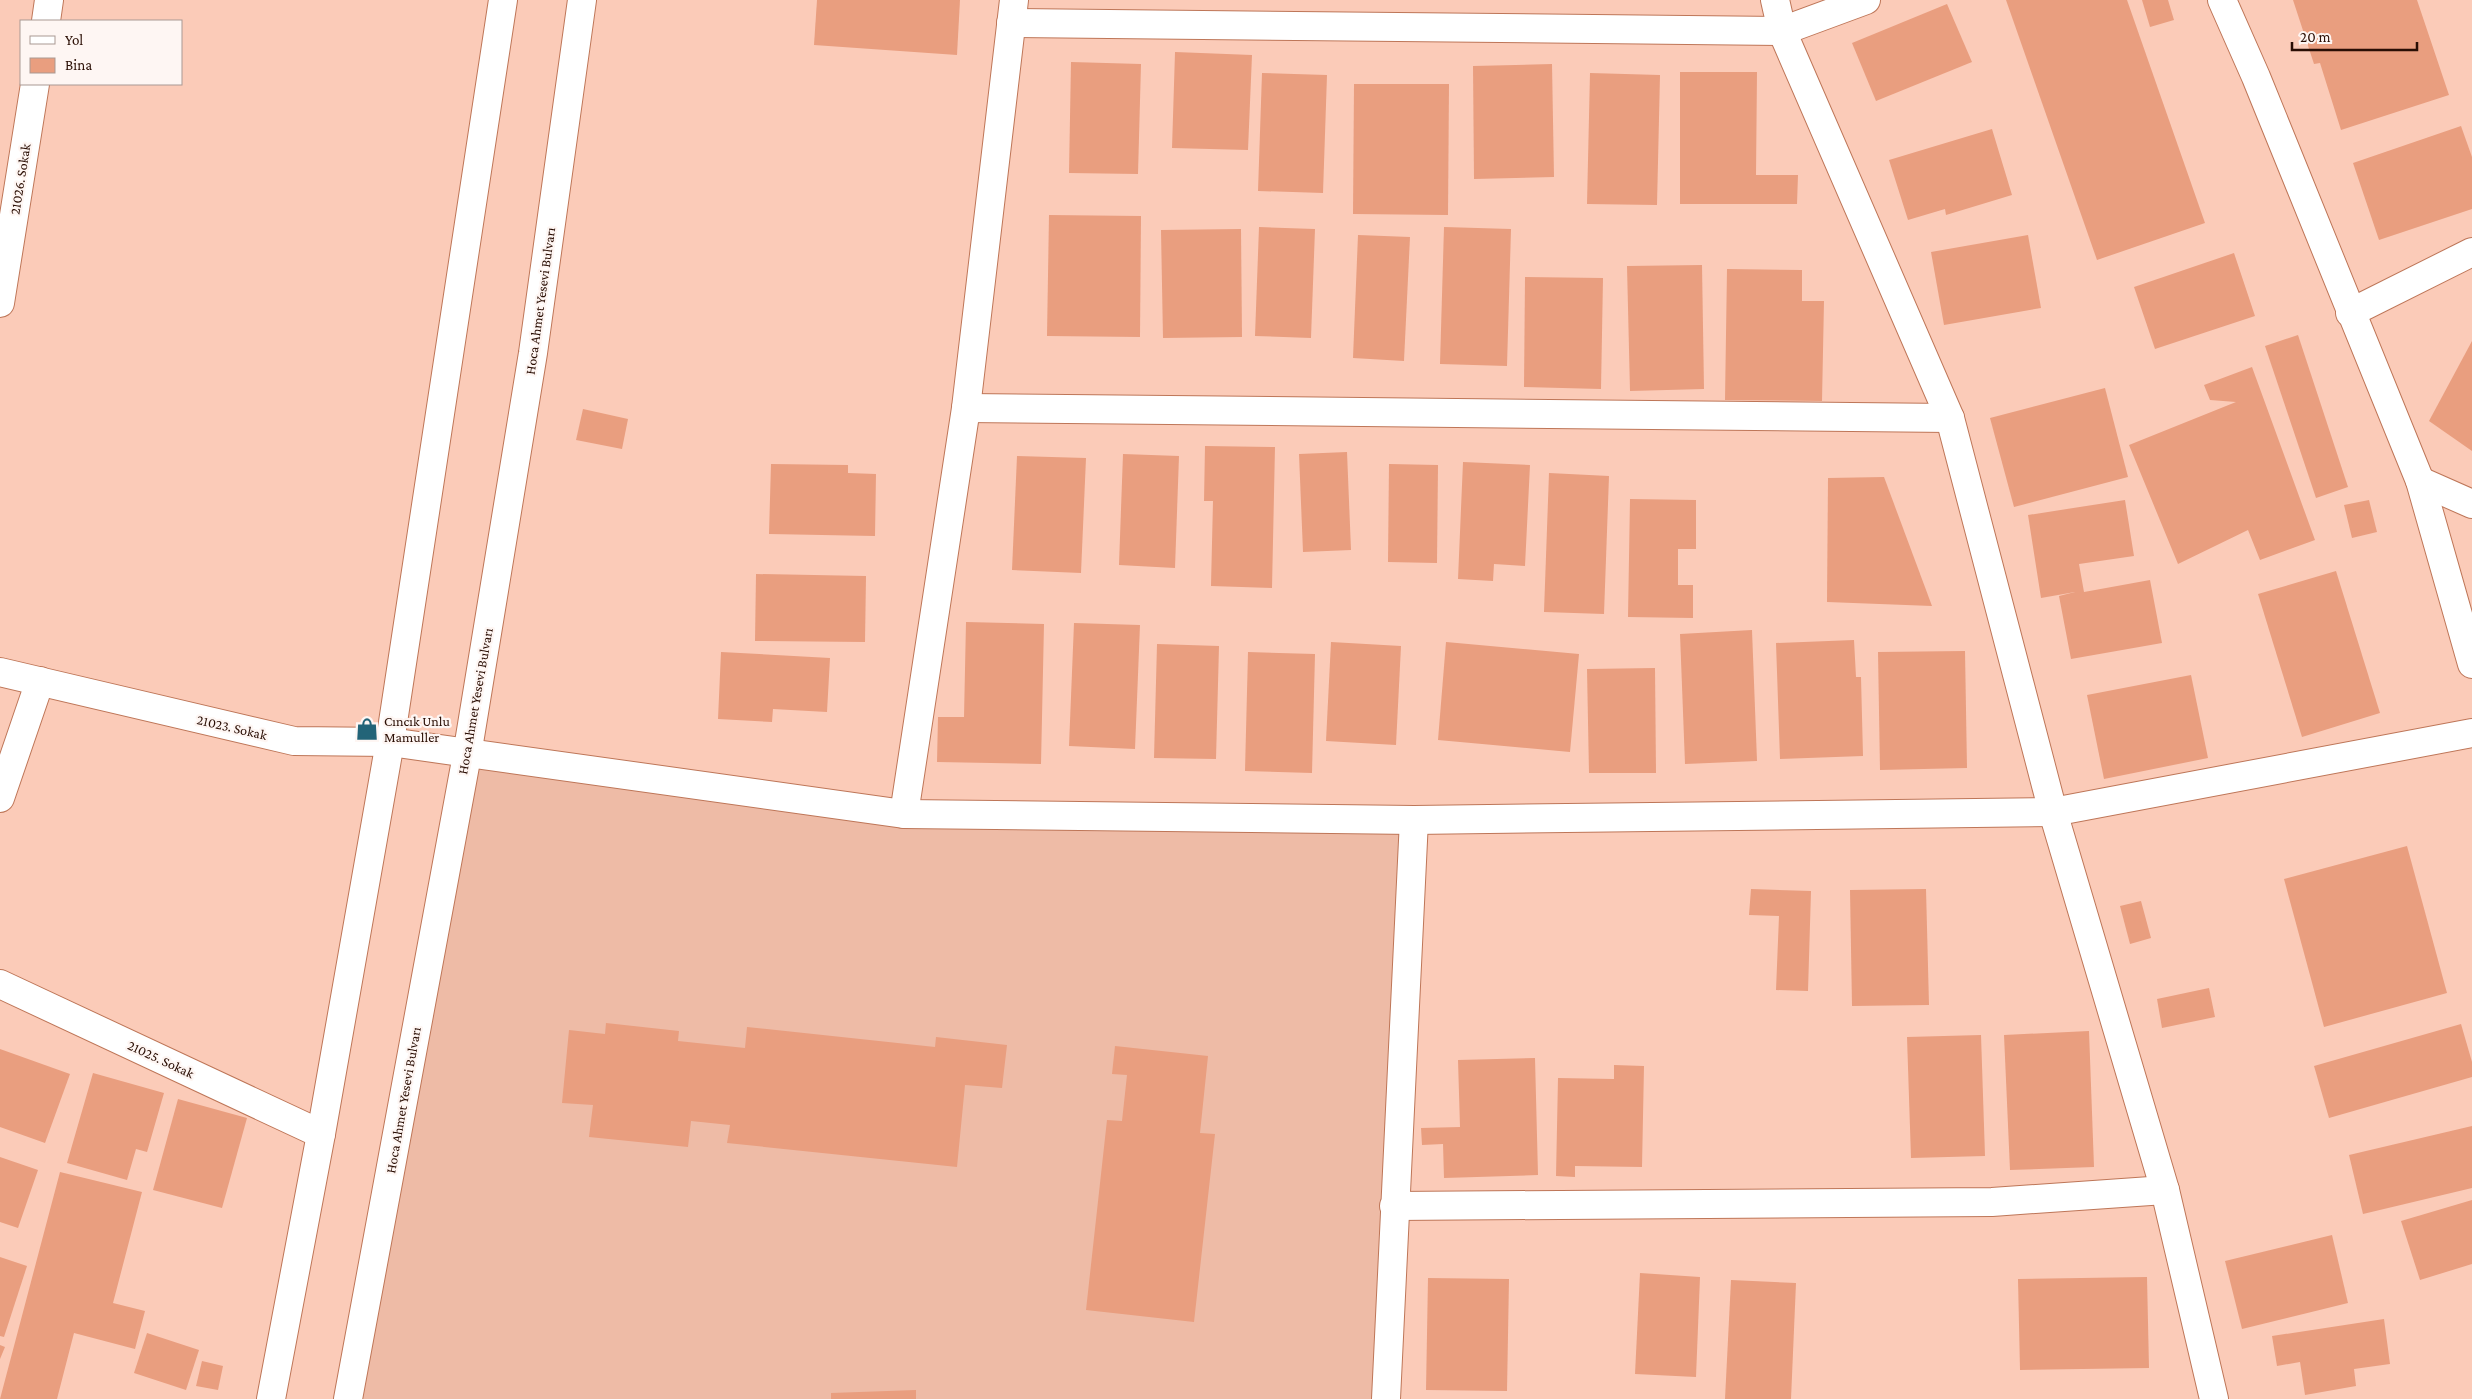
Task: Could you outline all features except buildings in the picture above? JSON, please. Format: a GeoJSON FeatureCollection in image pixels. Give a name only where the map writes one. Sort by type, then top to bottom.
{"type":"FeatureCollection","features":[{"type":"Feature","properties":{"kind":"street"},"geometry":{"type":"LineString","coordinates":[[46,20],[49,0]]}},
{"type":"Feature","properties":{"kind":"street"},"geometry":{"type":"LineString","coordinates":[[271,1399],[321,1134],[390,742],[503,0]]}},
{"type":"Feature","properties":{"kind":"street","name":"Hoca Ahmet Yesevi Bulvarı"},"geometry":{"type":"LineString","coordinates":[[348,1399],[467,755],[533,354],[582,0]]}},
{"type":"Feature","properties":{"kind":"street"},"geometry":{"type":"LineString","coordinates":[[1775,0],[1782,31],[1950,418],[2053,812],[2166,1190],[2214,1399]]}},
{"type":"Feature","properties":{"kind":"street"},"geometry":{"type":"LineString","coordinates":[[904,814],[966,408],[1013,11],[1782,31],[1866,0]]}},
{"type":"Feature","properties":{"kind":"street"},"geometry":{"type":"LineString","coordinates":[[2222,0],[2256,77],[2350,313],[2420,481],[2472,664]]}},
{"type":"Feature","properties":{"kind":"street","name":"21026. Sokak"},"geometry":{"type":"LineString","coordinates":[[0,303],[36,85]]}},
{"type":"Feature","properties":{"kind":"street"},"geometry":{"type":"LineString","coordinates":[[2350,313],[2472,252]]}},
{"type":"Feature","properties":{"kind":"street"},"geometry":{"type":"LineString","coordinates":[[966,408],[1950,418]]}},
{"type":"Feature","properties":{"kind":"street"},"geometry":{"type":"LineString","coordinates":[[2420,481],[2472,504]]}},
{"type":"Feature","properties":{"kind":"street","name":"21023. Sokak"},"geometry":{"type":"LineString","coordinates":[[0,672],[294,742],[390,742],[467,755],[904,814],[1414,820],[2053,812],[2472,733]]}},
{"type":"Feature","properties":{"kind":"street"},"geometry":{"type":"LineString","coordinates":[[0,798],[40,681]]}},
{"type":"Feature","properties":{"kind":"street"},"geometry":{"type":"LineString","coordinates":[[1386,1399],[1414,820]]}},
{"type":"Feature","properties":{"kind":"street","name":"21025. Sokak"},"geometry":{"type":"LineString","coordinates":[[0,984],[321,1134]]}},
{"type":"Feature","properties":{"kind":"street"},"geometry":{"type":"LineString","coordinates":[[1394,1206],[1992,1202],[2166,1190]]}},
{"type":"Feature","properties":{"kind":"shaded area"},"geometry":{"type":"Polygon","coordinates":[[[467,755],[904,814],[1414,820],[1386,1399],[348,1399],[467,755]]]}},
{"type":"Feature","properties":{"kind":"place","name":"Cıncık Unlu Mamuller"},"geometry":{"type":"Point","coordinates":[367,729]}}]}
